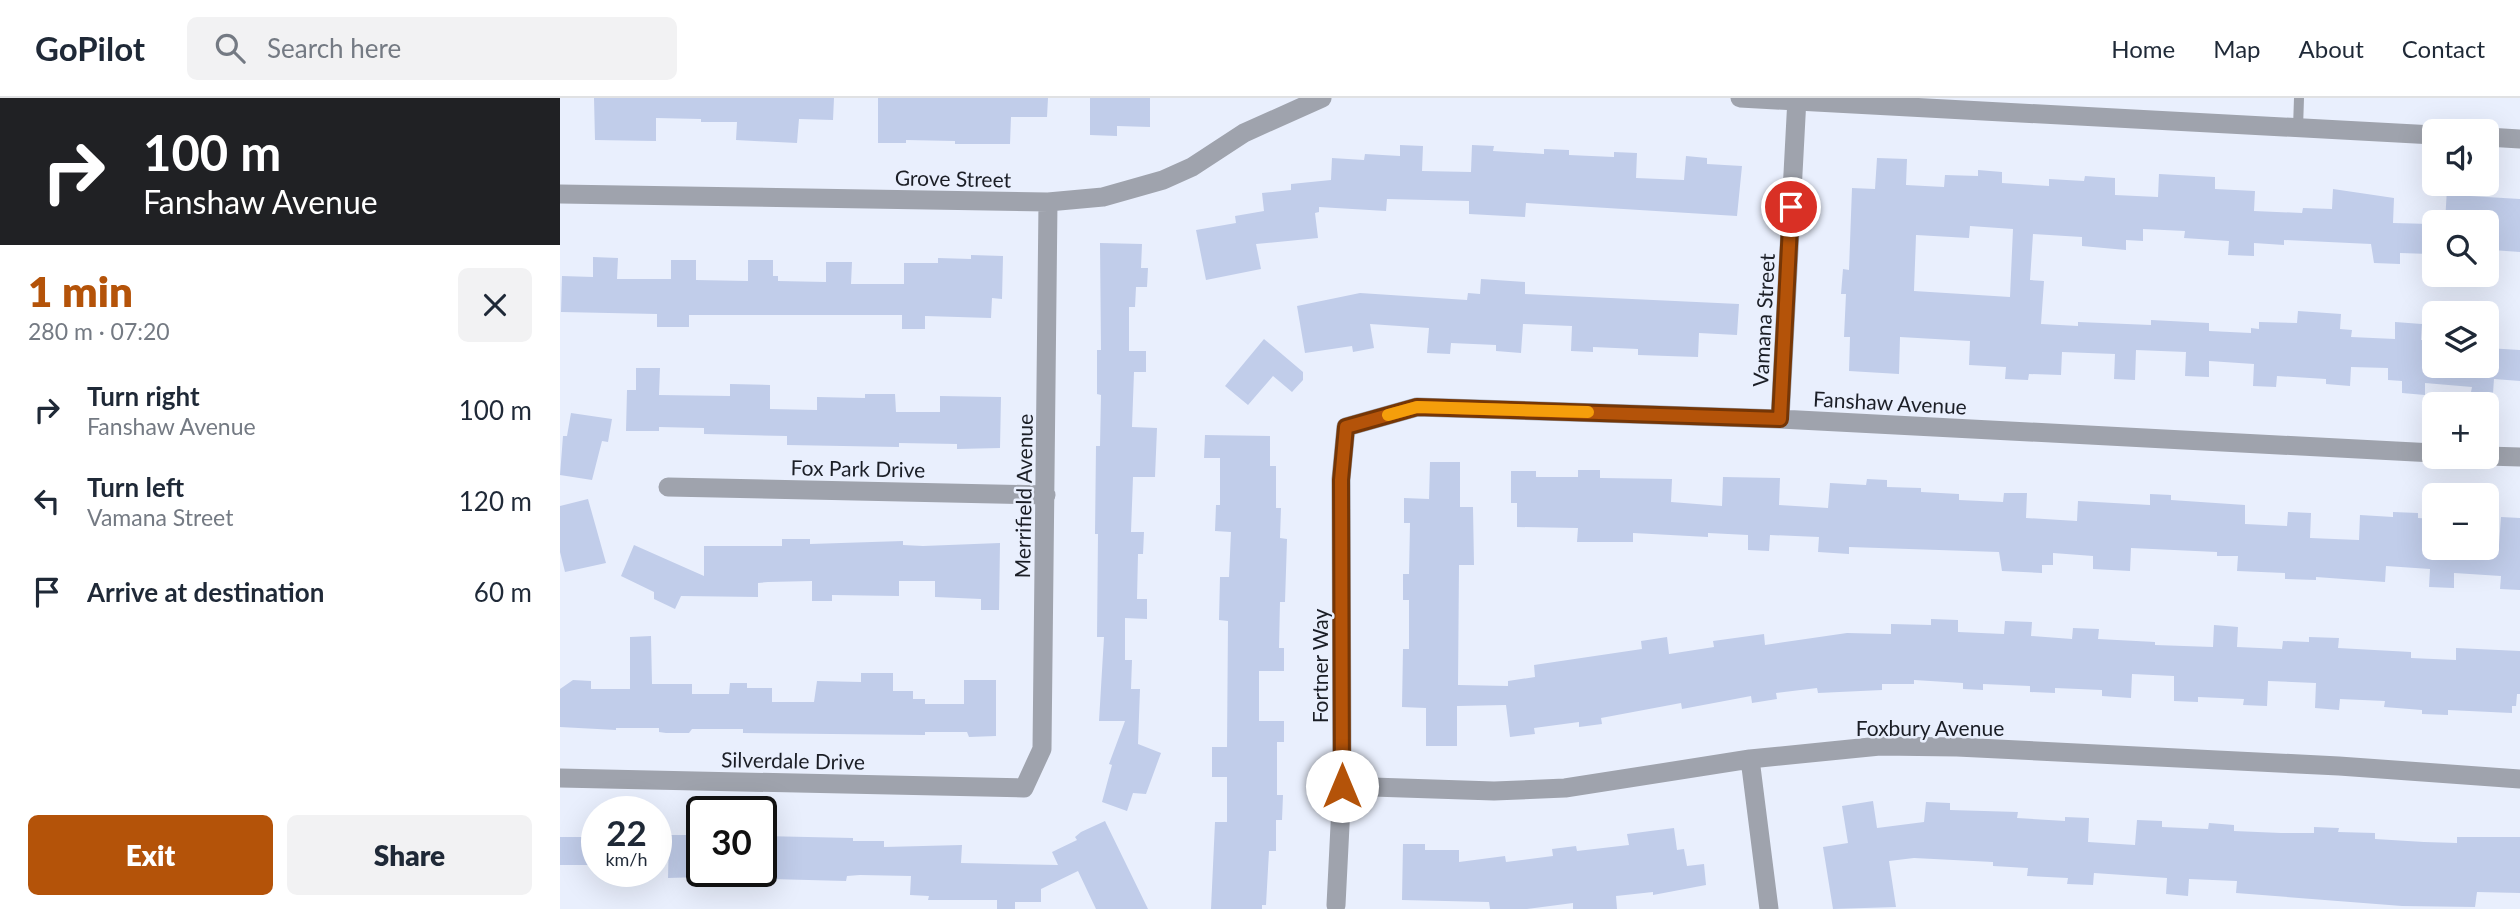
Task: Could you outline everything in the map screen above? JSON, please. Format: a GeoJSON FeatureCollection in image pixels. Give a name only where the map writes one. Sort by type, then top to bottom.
{"type":"FeatureCollection","features":[{"type":"Feature","properties":{"kind":"street","name":"Grove Street"},"geometry":{"type":"LineString","coordinates":[[560,194],[1048,202],[1103,197],[1163,180],[1192,167],[1244,133],[1322,98]]}},
{"type":"Feature","properties":{"kind":"street"},"geometry":{"type":"LineString","coordinates":[[1741,98],[2422,134]]}},
{"type":"Feature","properties":{"kind":"street","name":"Vamana Street"},"geometry":{"type":"LineString","coordinates":[[1780,419],[1797,99]]}},
{"type":"Feature","properties":{"kind":"street"},"geometry":{"type":"LineString","coordinates":[[2499,138],[2520,139]]}},
{"type":"Feature","properties":{"kind":"street","name":"Merrifield Avenue"},"geometry":{"type":"LineString","coordinates":[[1024,788],[1042,749],[1048,202]]}},
{"type":"Feature","properties":{"kind":"street","name":"Fanshaw Avenue"},"geometry":{"type":"LineString","coordinates":[[1346,427],[1417,407],[1780,419],[2422,452]]}},
{"type":"Feature","properties":{"kind":"street","name":"Fortner Way"},"geometry":{"type":"LineString","coordinates":[[1336,905],[1342,786],[1341,480],[1346,427]]}},
{"type":"Feature","properties":{"kind":"street"},"geometry":{"type":"LineString","coordinates":[[2499,456],[2520,457]]}},
{"type":"Feature","properties":{"kind":"street","name":"Fox Park Drive"},"geometry":{"type":"LineString","coordinates":[[668,487],[1046,495]]}},
{"type":"Feature","properties":{"kind":"street","name":"Foxbury Avenue"},"geometry":{"type":"LineString","coordinates":[[1342,786],[1494,792],[1564,788],[1750,759],[1880,747],[1957,747],[2339,766],[2520,779]]}},
{"type":"Feature","properties":{"kind":"street"},"geometry":{"type":"LineString","coordinates":[[1750,759],[1769,909]]}},
{"type":"Feature","properties":{"kind":"street","name":"Silverdale Drive"},"geometry":{"type":"LineString","coordinates":[[560,778],[1024,788]]}},
{"type":"Feature","properties":{"kind":"lane"},"geometry":{"type":"LineString","coordinates":[[2298,128],[2299,98]]}},
{"type":"Feature","properties":{"kind":"building"},"geometry":{"type":"Polygon","coordinates":[[[594,98],[834,98],[833,120],[799,119],[797,143],[736,140],[737,122],[656,118],[656,141],[595,140],[594,98]]]}},
{"type":"Feature","properties":{"kind":"building"},"geometry":{"type":"Polygon","coordinates":[[[878,98],[1048,98],[1047,117],[1011,117],[1010,144],[955,144],[955,141],[906,140],[906,143],[878,143],[878,98]]]}},
{"type":"Feature","properties":{"kind":"building"},"geometry":{"type":"Polygon","coordinates":[[[1090,98],[1150,98],[1150,127],[1117,126],[1117,136],[1090,135],[1090,98]]]}},
{"type":"Feature","properties":{"kind":"building"},"geometry":{"type":"Polygon","coordinates":[[[1400,145],[1423,146],[1422,171],[1471,172],[1472,145],[1494,146],[1493,151],[1544,154],[1544,149],[1569,150],[1569,155],[1614,157],[1614,152],[1637,153],[1636,178],[1684,180],[1686,156],[1707,158],[1707,164],[1742,166],[1737,216],[1526,203],[1525,217],[1469,214],[1469,201],[1387,199],[1386,211],[1319,207],[1319,212],[1315,213],[1318,238],[1256,244],[1261,269],[1206,280],[1196,230],[1236,223],[1235,216],[1264,211],[1262,193],[1291,190],[1291,184],[1331,180],[1332,158],[1364,160],[1365,154],[1400,156],[1400,145]]]}},
{"type":"Feature","properties":{"kind":"building"},"geometry":{"type":"Polygon","coordinates":[[[1877,158],[1907,159],[1906,185],[1944,187],[1945,175],[1978,176],[1978,170],[2002,172],[2002,183],[2049,186],[2049,179],[2084,181],[2085,176],[2115,178],[2115,195],[2158,197],[2159,174],[2215,177],[2215,189],[2255,191],[2254,211],[2302,213],[2303,208],[2332,209],[2333,189],[2394,198],[2393,223],[2422,224],[2422,254],[2400,253],[2400,264],[2374,263],[2371,244],[2284,240],[2284,245],[2254,243],[2254,256],[2228,255],[2229,241],[2184,238],[2185,231],[2143,229],[2143,241],[2126,240],[2126,250],[2082,246],[2082,237],[2033,234],[2030,280],[2044,281],[2041,324],[2078,326],[2078,322],[2151,325],[2151,320],[2209,323],[2209,331],[2251,333],[2251,328],[2259,329],[2259,322],[2297,323],[2298,311],[2341,314],[2340,329],[2352,330],[2351,337],[2395,339],[2395,322],[2422,324],[2422,378],[2499,378],[2499,349],[2520,350],[2520,381],[2494,379],[2493,392],[2471,392],[2472,387],[2425,383],[2425,392],[2422,395],[2402,393],[2402,381],[2388,380],[2388,368],[2351,367],[2350,386],[2326,384],[2326,379],[2277,376],[2276,387],[2253,386],[2254,364],[2209,361],[2209,377],[2185,376],[2186,352],[2136,350],[2135,380],[2114,379],[2115,354],[2062,352],[2061,375],[2029,374],[2028,380],[2005,379],[2006,367],[1969,365],[1970,341],[1900,337],[1899,374],[1849,371],[1850,337],[1844,337],[1846,294],[1841,294],[1843,269],[1849,270],[1852,188],[1875,189],[1877,158]],[[1970,226],[1969,238],[1916,235],[1914,291],[2010,297],[2013,229],[1970,226]]]}},
{"type":"Feature","properties":{"kind":"building"},"geometry":{"type":"Polygon","coordinates":[[[2447,196],[2520,199],[2520,252],[2499,250],[2499,210],[2446,210],[2447,196]]]}},
{"type":"Feature","properties":{"kind":"building"},"geometry":{"type":"Polygon","coordinates":[[[1100,243],[1142,244],[1141,268],[1148,268],[1147,287],[1136,287],[1135,307],[1129,307],[1129,351],[1146,351],[1146,372],[1134,372],[1132,427],[1157,428],[1155,477],[1133,477],[1131,532],[1144,532],[1143,554],[1138,554],[1137,599],[1147,599],[1147,619],[1125,618],[1125,660],[1132,660],[1131,689],[1140,689],[1138,744],[1161,753],[1146,794],[1133,793],[1127,811],[1102,802],[1112,765],[1109,764],[1125,721],[1099,721],[1104,637],[1097,637],[1098,534],[1095,534],[1096,446],[1100,446],[1101,395],[1097,394],[1097,350],[1101,350],[1100,243]]]}},
{"type":"Feature","properties":{"kind":"building"},"geometry":{"type":"Polygon","coordinates":[[[971,255],[1003,256],[1002,299],[992,298],[991,318],[925,316],[925,329],[902,329],[902,315],[689,315],[689,327],[657,327],[657,314],[561,312],[562,276],[593,277],[593,257],[618,258],[617,279],[671,279],[671,260],[696,260],[696,280],[748,281],[748,260],[773,260],[773,276],[778,276],[778,281],[826,282],[826,262],[852,262],[851,284],[904,284],[904,263],[938,263],[938,258],[971,259],[971,255]]]}},
{"type":"Feature","properties":{"kind":"building"},"geometry":{"type":"Polygon","coordinates":[[[1481,279],[1525,282],[1525,294],[1739,304],[1737,335],[1699,333],[1698,357],[1638,355],[1638,349],[1593,347],[1593,352],[1571,351],[1572,326],[1523,324],[1521,353],[1496,351],[1496,345],[1451,343],[1450,354],[1427,353],[1429,328],[1370,324],[1374,348],[1353,352],[1352,346],[1305,353],[1297,306],[1360,293],[1467,300],[1468,293],[1480,294],[1481,279]]]}},
{"type":"Feature","properties":{"kind":"building"},"geometry":{"type":"Polygon","coordinates":[[[1264,339],[1303,372],[1303,380],[1292,392],[1273,376],[1248,405],[1225,386],[1264,339]]]}},
{"type":"Feature","properties":{"kind":"building"},"geometry":{"type":"Polygon","coordinates":[[[636,368],[660,368],[659,395],[730,396],[730,384],[770,385],[770,409],[817,410],[817,397],[865,398],[865,394],[895,394],[896,412],[940,412],[940,396],[1001,397],[1000,448],[957,449],[957,444],[899,443],[899,447],[787,445],[787,436],[704,434],[704,428],[659,427],[659,431],[626,431],[627,390],[636,390],[636,368]]]}},
{"type":"Feature","properties":{"kind":"building"},"geometry":{"type":"Polygon","coordinates":[[[571,413],[612,419],[608,442],[602,441],[592,480],[560,475],[563,436],[567,436],[571,413]]]}},
{"type":"Feature","properties":{"kind":"building"},"geometry":{"type":"Polygon","coordinates":[[[1205,435],[1270,436],[1270,466],[1276,466],[1276,508],[1281,508],[1280,538],[1287,539],[1285,602],[1280,602],[1279,648],[1284,648],[1284,671],[1259,671],[1259,721],[1284,721],[1284,742],[1277,742],[1277,795],[1283,795],[1282,820],[1276,820],[1276,851],[1269,851],[1266,905],[1262,905],[1262,909],[1211,909],[1215,822],[1227,822],[1227,777],[1212,777],[1212,747],[1227,747],[1228,621],[1219,620],[1220,577],[1229,577],[1231,532],[1215,531],[1216,505],[1220,505],[1220,458],[1204,458],[1205,435]]]}},
{"type":"Feature","properties":{"kind":"building"},"geometry":{"type":"Polygon","coordinates":[[[1430,462],[1460,462],[1460,507],[1473,507],[1474,565],[1459,565],[1458,685],[1508,686],[1508,681],[1535,677],[1534,665],[1642,649],[1641,641],[1667,637],[1669,654],[1714,647],[1713,641],[1764,634],[1765,645],[1847,633],[1891,634],[1891,624],[1931,625],[1931,619],[1958,620],[1958,632],[2004,634],[2005,621],[2032,622],[2031,636],[2072,639],[2073,628],[2099,629],[2098,639],[2155,642],[2155,645],[2213,647],[2214,625],[2238,627],[2237,647],[2282,649],[2283,641],[2309,642],[2309,637],[2339,638],[2338,648],[2411,652],[2411,658],[2456,660],[2456,648],[2520,651],[2520,694],[2517,694],[2512,713],[2448,710],[2448,715],[2422,714],[2422,710],[2384,707],[2385,701],[2340,699],[2339,710],[2315,708],[2316,683],[2268,681],[2267,706],[2243,705],[2244,699],[2198,697],[2198,702],[2174,701],[2174,676],[2132,674],[2131,698],[2102,696],[2102,690],[2055,688],[2055,693],[2030,692],[2030,686],[1983,684],[1983,690],[1963,689],[1963,683],[1914,680],[1914,684],[1882,684],[1882,690],[1818,693],[1817,688],[1776,693],[1777,699],[1752,703],[1751,696],[1682,709],[1681,703],[1601,718],[1602,724],[1579,727],[1579,722],[1534,728],[1535,734],[1510,737],[1506,705],[1457,706],[1457,746],[1426,746],[1426,708],[1402,707],[1403,649],[1409,649],[1409,600],[1403,600],[1403,574],[1409,574],[1410,523],[1404,523],[1404,498],[1429,499],[1430,462]]]}},
{"type":"Feature","properties":{"kind":"building"},"geometry":{"type":"Polygon","coordinates":[[[1578,470],[1600,470],[1600,478],[1672,479],[1671,502],[1722,506],[1723,477],[1780,478],[1779,505],[1828,508],[1830,483],[1866,485],[1867,479],[1887,480],[1887,487],[1921,488],[1921,492],[1959,494],[1959,500],[2003,502],[2004,493],[2027,493],[2026,518],[2077,521],[2078,501],[2150,505],[2150,494],[2171,495],[2171,500],[2245,505],[2245,524],[2287,526],[2288,512],[2311,513],[2310,538],[2359,540],[2360,515],[2393,517],[2393,512],[2418,513],[2418,518],[2422,518],[2422,560],[2499,560],[2501,517],[2520,518],[2520,590],[2500,589],[2501,576],[2454,573],[2454,588],[2429,587],[2430,569],[2386,566],[2385,582],[2316,577],[2316,580],[2285,579],[2285,573],[2237,571],[2238,556],[2217,556],[2217,552],[2131,548],[2130,571],[2093,569],[2093,556],[2053,553],[2053,565],[2042,565],[2042,573],[2002,571],[1999,552],[1849,547],[1849,554],[1818,552],[1819,537],[1770,535],[1769,551],[1748,550],[1748,535],[1708,533],[1708,537],[1633,533],[1633,542],[1577,542],[1578,528],[1517,527],[1517,503],[1511,503],[1511,471],[1536,471],[1536,477],[1578,477],[1578,470]]]}},
{"type":"Feature","properties":{"kind":"building"},"geometry":{"type":"Polygon","coordinates":[[[588,499],[606,563],[565,572],[560,552],[560,506],[588,499]]]}},
{"type":"Feature","properties":{"kind":"building"},"geometry":{"type":"Polygon","coordinates":[[[782,539],[810,539],[810,544],[903,541],[903,545],[923,546],[1000,543],[999,610],[981,610],[981,599],[935,597],[935,581],[899,581],[899,596],[832,595],[832,601],[812,601],[812,581],[758,583],[758,597],[681,596],[675,609],[654,599],[654,592],[621,576],[634,545],[704,576],[704,546],[782,546],[782,539]]]}},
{"type":"Feature","properties":{"kind":"building"},"geometry":{"type":"Polygon","coordinates":[[[651,636],[652,684],[692,684],[692,694],[729,694],[730,683],[747,683],[747,688],[772,688],[772,702],[814,702],[817,681],[861,682],[861,673],[893,673],[893,691],[913,691],[913,699],[925,699],[925,704],[964,704],[964,680],[996,680],[996,736],[969,737],[967,732],[925,732],[925,735],[743,733],[743,729],[692,729],[689,733],[666,733],[659,732],[659,728],[616,730],[560,727],[560,689],[573,680],[591,681],[591,689],[630,689],[630,637],[651,636]]]}},
{"type":"Feature","properties":{"kind":"building"},"geometry":{"type":"Polygon","coordinates":[[[1873,801],[1877,828],[1924,822],[1926,802],[1950,803],[1950,810],[2018,812],[2017,818],[2065,821],[2065,817],[2089,818],[2088,842],[2135,845],[2137,820],[2162,821],[2162,827],[2208,829],[2209,823],[2234,825],[2234,831],[2281,833],[2314,833],[2314,827],[2339,828],[2338,832],[2375,833],[2375,839],[2424,842],[2457,843],[2457,837],[2520,837],[2520,893],[2477,892],[2475,907],[2402,906],[2236,893],[2237,881],[2189,879],[2188,896],[2166,894],[2167,878],[2094,873],[2093,885],[2067,884],[2068,878],[2027,876],[2028,868],[1993,866],[1993,862],[1914,858],[1889,861],[1896,907],[1833,909],[1823,847],[1848,843],[1842,806],[1873,801]]]}},
{"type":"Feature","properties":{"kind":"building"},"geometry":{"type":"Polygon","coordinates":[[[1105,821],[1148,909],[1096,909],[1078,871],[1041,889],[1041,902],[1015,902],[1015,909],[997,909],[997,900],[928,900],[929,896],[910,895],[911,876],[847,876],[846,881],[777,879],[777,836],[884,841],[884,847],[962,845],[961,863],[1058,865],[1052,852],[1077,840],[1075,837],[1105,821]]]}},
{"type":"Feature","properties":{"kind":"building"},"geometry":{"type":"Polygon","coordinates":[[[1674,828],[1677,850],[1684,849],[1687,866],[1704,864],[1706,885],[1653,895],[1653,892],[1616,896],[1617,909],[1573,909],[1573,903],[1527,909],[1490,909],[1489,902],[1402,900],[1403,844],[1425,844],[1425,850],[1459,850],[1459,862],[1505,856],[1506,862],[1553,856],[1552,849],[1576,846],[1577,851],[1629,845],[1627,834],[1674,828]]]}},
{"type":"Feature","properties":{"kind":"building"},"geometry":{"type":"Polygon","coordinates":[[[672,835],[686,835],[686,877],[672,878],[672,835]]]}},
{"type":"Feature","properties":{"kind":"building"},"geometry":{"type":"Polygon","coordinates":[[[560,837],[581,837],[581,865],[560,865],[560,837]]]}},
{"type":"Feature","properties":{"kind":"slow traffic"},"geometry":{"type":"LineString","coordinates":[[1388,415],[1417,407],[1588,412]]}},
{"type":"Feature","properties":{"kind":"route"},"geometry":{"type":"LineString","coordinates":[[1342,786],[1341,480],[1346,427],[1417,407],[1780,419],[1791,207]]}}]}
